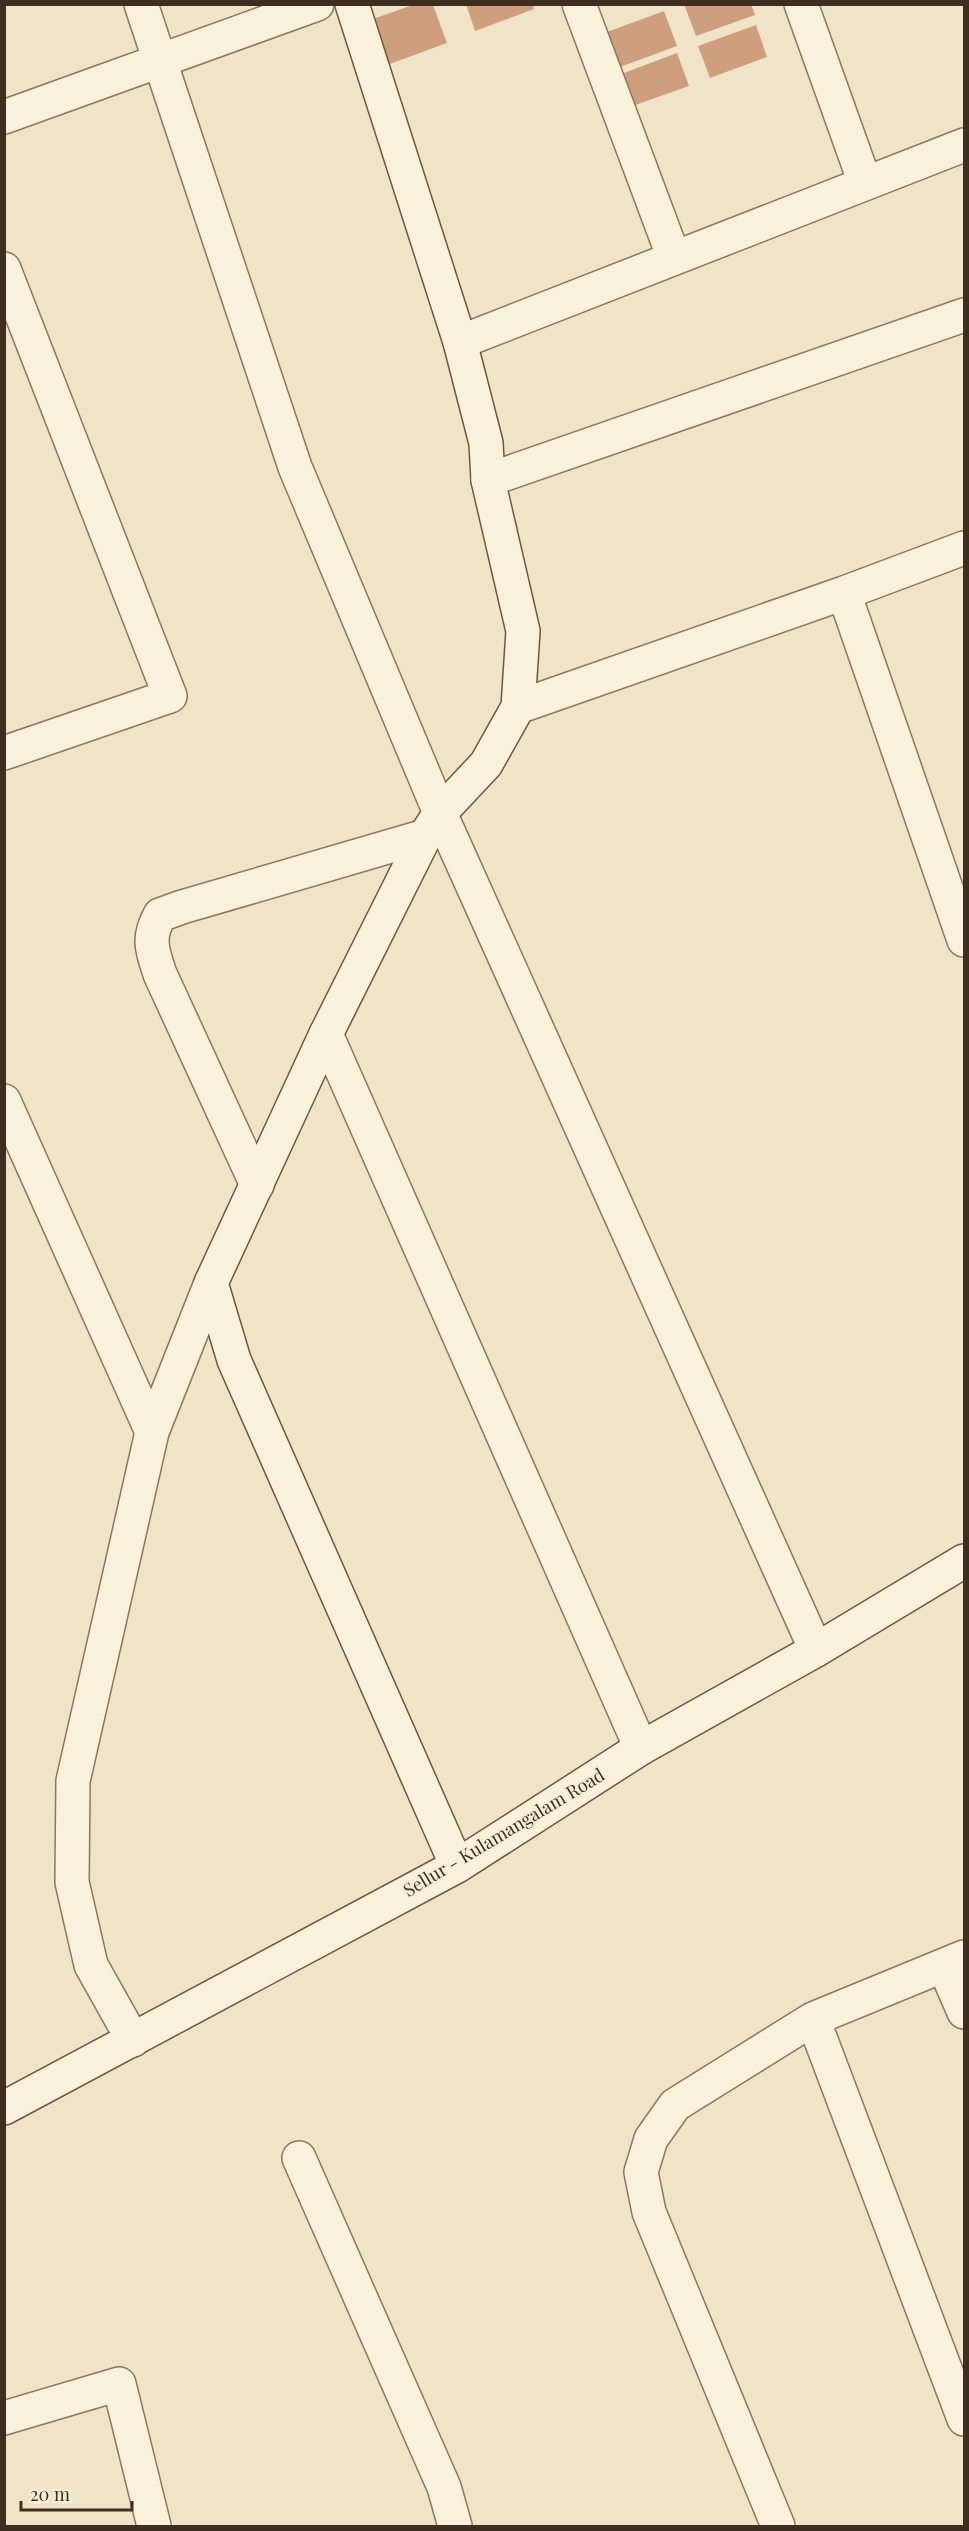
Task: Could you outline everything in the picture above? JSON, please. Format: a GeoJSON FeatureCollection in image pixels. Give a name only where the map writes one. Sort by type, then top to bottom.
{"type":"FeatureCollection","features":[{"type":"Feature","properties":{"kind":"street"},"geometry":{"type":"LineString","coordinates":[[141,4],[294,467],[433,824],[816,1650]]}},
{"type":"Feature","properties":{"kind":"street"},"geometry":{"type":"LineString","coordinates":[[4,117],[317,4]]}},
{"type":"Feature","properties":{"kind":"street"},"geometry":{"type":"LineString","coordinates":[[133,2040],[91,1965],[72,1882],[73,1781],[152,1432],[211,1284],[326,1034],[433,824],[486,764],[518,707],[523,632],[488,480],[486,443],[460,342],[351,4]]}},
{"type":"Feature","properties":{"kind":"street"},"geometry":{"type":"LineString","coordinates":[[579,4],[674,258]]}},
{"type":"Feature","properties":{"kind":"street"},"geometry":{"type":"LineString","coordinates":[[801,4],[865,183]]}},
{"type":"Feature","properties":{"kind":"street"},"geometry":{"type":"LineString","coordinates":[[460,342],[964,145]]}},
{"type":"Feature","properties":{"kind":"street"},"geometry":{"type":"LineString","coordinates":[[4,269],[170,696],[4,753]]}},
{"type":"Feature","properties":{"kind":"street"},"geometry":{"type":"LineString","coordinates":[[488,480],[964,315]]}},
{"type":"Feature","properties":{"kind":"street"},"geometry":{"type":"LineString","coordinates":[[518,707],[844,593],[964,548]]}},
{"type":"Feature","properties":{"kind":"street"},"geometry":{"type":"LineString","coordinates":[[844,593],[964,940]]}},
{"type":"Feature","properties":{"kind":"street"},"geometry":{"type":"LineString","coordinates":[[256,1185],[160,974],[151,947],[153,928],[160,915],[433,824]]}},
{"type":"Feature","properties":{"kind":"street"},"geometry":{"type":"LineString","coordinates":[[326,1034],[641,1748]]}},
{"type":"Feature","properties":{"kind":"street"},"geometry":{"type":"LineString","coordinates":[[4,1101],[152,1432]]}},
{"type":"Feature","properties":{"kind":"street"},"geometry":{"type":"LineString","coordinates":[[211,1284],[234,1360],[457,1866]]}},
{"type":"Feature","properties":{"kind":"street","name":"Sellur - Kulamangalam Road"},"geometry":{"type":"LineString","coordinates":[[4,2108],[457,1866],[641,1748],[816,1650],[964,1561]]}},
{"type":"Feature","properties":{"kind":"street"},"geometry":{"type":"LineString","coordinates":[[778,2526],[649,2212],[641,2172],[651,2139],[675,2105],[813,2019],[954,1961],[964,2012]]}},
{"type":"Feature","properties":{"kind":"street"},"geometry":{"type":"LineString","coordinates":[[813,2019],[964,2419]]}},
{"type":"Feature","properties":{"kind":"street"},"geometry":{"type":"LineString","coordinates":[[299,2158],[444,2487],[455,2526]]}},
{"type":"Feature","properties":{"kind":"street"},"geometry":{"type":"LineString","coordinates":[[4,2418],[119,2384],[154,2526]]}},
{"type":"Feature","properties":{"kind":"building"},"geometry":{"type":"Polygon","coordinates":[[[466,4],[533,4],[534,9],[475,31],[466,4]]]}},
{"type":"Feature","properties":{"kind":"building"},"geometry":{"type":"Polygon","coordinates":[[[684,4],[751,4],[755,15],[696,36],[684,4]]]}},
{"type":"Feature","properties":{"kind":"building"},"geometry":{"type":"Polygon","coordinates":[[[413,5],[433,5],[447,43],[387,65],[370,20],[413,5]]]}},
{"type":"Feature","properties":{"kind":"building"},"geometry":{"type":"Polygon","coordinates":[[[664,11],[677,46],[612,70],[599,35],[664,11]]]}},
{"type":"Feature","properties":{"kind":"building"},"geometry":{"type":"Polygon","coordinates":[[[756,25],[767,57],[710,78],[698,46],[756,25]]]}},
{"type":"Feature","properties":{"kind":"building"},"geometry":{"type":"Polygon","coordinates":[[[677,53],[689,86],[627,108],[616,76],[677,53]]]}}]}
